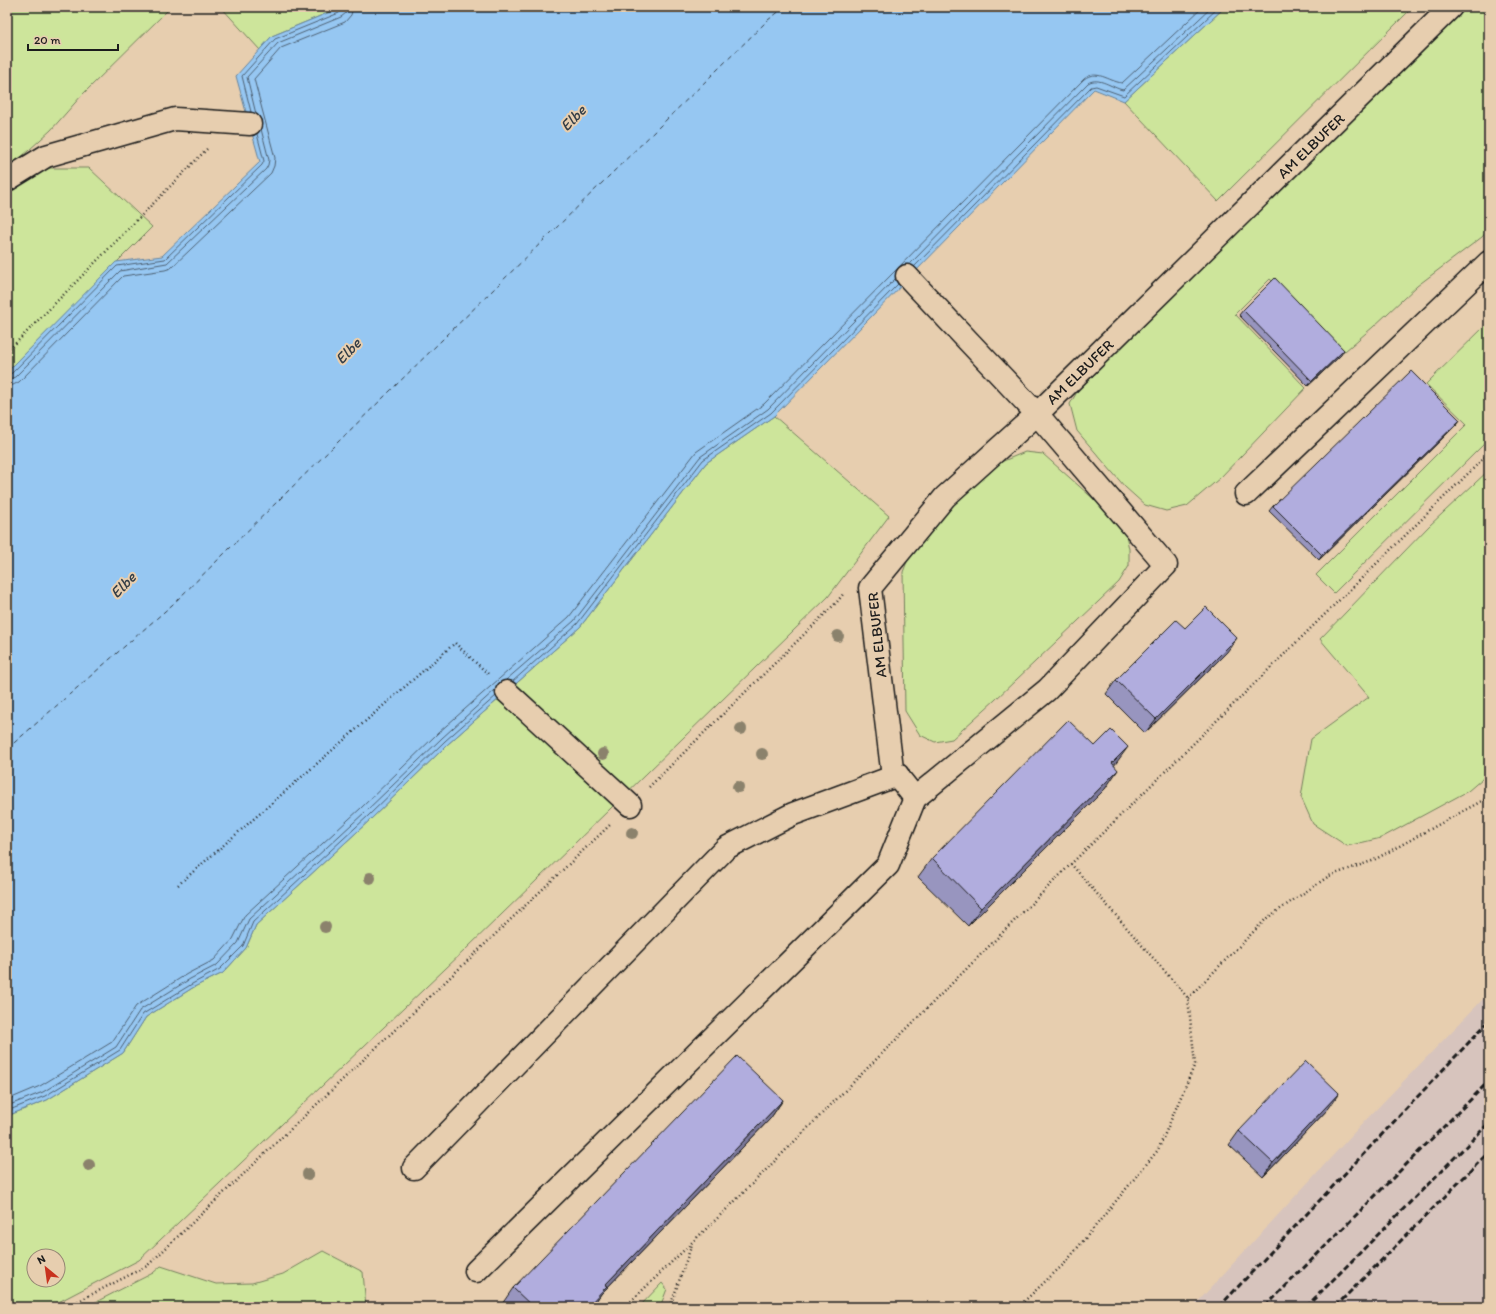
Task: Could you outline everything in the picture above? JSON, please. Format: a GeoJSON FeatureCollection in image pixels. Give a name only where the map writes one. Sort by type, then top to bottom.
{"type":"FeatureCollection","features":[{"type":"Feature","properties":{"kind":"lane","name":"AM ELBUFER"},"geometry":{"type":"LineString","coordinates":[[915,798],[892,769],[870,588],[945,497],[1037,414],[1451,7]]}},
{"type":"Feature","properties":{"kind":"lane"},"geometry":{"type":"LineString","coordinates":[[7,180],[46,156],[175,119],[241,123]]}},
{"type":"Feature","properties":{"kind":"lane"},"geometry":{"type":"LineString","coordinates":[[1246,494],[1489,262]]}},
{"type":"Feature","properties":{"kind":"lane"},"geometry":{"type":"LineString","coordinates":[[476,1271],[888,865],[915,798],[1046,690],[1166,565],[1037,414],[907,276]]}},
{"type":"Feature","properties":{"kind":"lane"},"geometry":{"type":"LineString","coordinates":[[507,692],[630,805]]}},
{"type":"Feature","properties":{"kind":"lane"},"geometry":{"type":"LineString","coordinates":[[414,1168],[726,848],[793,814],[898,775]]}},
{"type":"Feature","properties":{"kind":"path"},"geometry":{"type":"LineString","coordinates":[[7,352],[241,123]]}},
{"type":"Feature","properties":{"kind":"path"},"geometry":{"type":"LineString","coordinates":[[625,1307],[692,1243],[1071,864],[1489,454]]}},
{"type":"Feature","properties":{"kind":"path"},"geometry":{"type":"LineString","coordinates":[[67,1307],[147,1266],[630,805],[838,602],[846,590]]}},
{"type":"Feature","properties":{"kind":"path"},"geometry":{"type":"LineString","coordinates":[[178,885],[455,642],[507,692]]}},
{"type":"Feature","properties":{"kind":"path"},"geometry":{"type":"LineString","coordinates":[[1188,998],[1267,918],[1329,876],[1372,861],[1489,797]]}},
{"type":"Feature","properties":{"kind":"path"},"geometry":{"type":"LineString","coordinates":[[1018,1307],[1065,1263],[1158,1150],[1195,1064],[1188,998],[1071,864]]}},
{"type":"Feature","properties":{"kind":"path"},"geometry":{"type":"LineString","coordinates":[[670,1307],[692,1243]]}},
{"type":"Feature","properties":{"kind":"shaded area"},"geometry":{"type":"Polygon","coordinates":[[[1489,993],[1489,1307],[1193,1307],[1362,1124],[1489,993]]]}},
{"type":"Feature","properties":{"kind":"green space"},"geometry":{"type":"Polygon","coordinates":[[[7,7],[171,7],[82,95],[51,130],[7,170],[7,7]]]}},
{"type":"Feature","properties":{"kind":"green space"},"geometry":{"type":"Polygon","coordinates":[[[221,7],[342,7],[272,36],[260,50],[221,7]]]}},
{"type":"Feature","properties":{"kind":"green space"},"geometry":{"type":"Polygon","coordinates":[[[1225,7],[1413,7],[1218,201],[1124,101],[1225,7]]]}},
{"type":"Feature","properties":{"kind":"green space"},"geometry":{"type":"Polygon","coordinates":[[[1466,7],[1489,7],[1489,229],[1482,237],[1417,286],[1345,351],[1270,279],[1235,314],[1306,388],[1220,478],[1187,506],[1166,511],[1145,505],[1125,487],[1077,431],[1070,404],[1080,387],[1265,203],[1466,7]]]}},
{"type":"Feature","properties":{"kind":"green space"},"geometry":{"type":"Polygon","coordinates":[[[49,168],[89,168],[152,227],[7,372],[7,190],[27,178],[49,168]]]}},
{"type":"Feature","properties":{"kind":"green space"},"geometry":{"type":"Polygon","coordinates":[[[1489,322],[1489,439],[1334,593],[1316,575],[1467,424],[1426,384],[1489,322]]]}},
{"type":"Feature","properties":{"kind":"green space"},"geometry":{"type":"Polygon","coordinates":[[[774,416],[889,516],[828,597],[465,950],[139,1260],[49,1307],[7,1307],[7,1116],[47,1100],[123,1053],[146,1017],[194,987],[223,973],[246,948],[256,925],[371,819],[448,744],[580,627],[706,463],[774,416]]]}},
{"type":"Feature","properties":{"kind":"green space"},"geometry":{"type":"Polygon","coordinates":[[[1025,452],[1043,454],[1115,518],[1126,535],[1129,549],[1129,566],[1119,582],[995,700],[952,739],[935,742],[920,735],[905,711],[903,572],[910,554],[950,504],[1001,462],[1025,452]]]}},
{"type":"Feature","properties":{"kind":"green space"},"geometry":{"type":"Polygon","coordinates":[[[1489,470],[1489,773],[1468,791],[1381,838],[1347,846],[1313,824],[1301,797],[1311,739],[1369,697],[1320,639],[1429,526],[1489,470]]]}},
{"type":"Feature","properties":{"kind":"green space"},"geometry":{"type":"Polygon","coordinates":[[[323,1251],[363,1272],[366,1307],[86,1307],[153,1273],[161,1266],[216,1284],[252,1283],[283,1274],[323,1251]]]}},
{"type":"Feature","properties":{"kind":"green space"},"geometry":{"type":"Polygon","coordinates":[[[662,1283],[667,1289],[660,1307],[639,1307],[662,1283]]]}},
{"type":"Feature","properties":{"kind":"water","name":"Elbe"},"geometry":{"type":"Polygon","coordinates":[[[342,7],[1225,7],[1124,101],[1094,89],[774,416],[706,463],[580,627],[448,744],[371,819],[256,925],[246,948],[223,973],[194,987],[146,1017],[123,1053],[47,1100],[7,1116],[7,372],[116,262],[162,256],[260,162],[236,76],[272,36],[342,7]]]}},
{"type":"Feature","properties":{"kind":"building"},"geometry":{"type":"Polygon","coordinates":[[[1275,278],[1344,350],[1312,381],[1243,310],[1275,278]]]}},
{"type":"Feature","properties":{"kind":"building"},"geometry":{"type":"Polygon","coordinates":[[[1411,371],[1460,420],[1322,555],[1273,506],[1411,371]]]}},
{"type":"Feature","properties":{"kind":"building"},"geometry":{"type":"Polygon","coordinates":[[[1206,607],[1237,638],[1156,719],[1116,680],[1176,620],[1185,628],[1206,607]]]}},
{"type":"Feature","properties":{"kind":"building"},"geometry":{"type":"Polygon","coordinates":[[[1068,720],[1095,746],[1111,730],[1128,747],[1112,763],[1118,770],[981,908],[932,858],[1068,720]]]}},
{"type":"Feature","properties":{"kind":"building"},"geometry":{"type":"Polygon","coordinates":[[[737,1056],[783,1100],[605,1285],[607,1286],[587,1307],[533,1307],[513,1288],[737,1056]]]}},
{"type":"Feature","properties":{"kind":"building"},"geometry":{"type":"Polygon","coordinates":[[[1306,1061],[1339,1093],[1273,1163],[1239,1131],[1306,1061]]]}},
{"type":"Feature","properties":{"kind":"ferry route"},"geometry":{"type":"LineString","coordinates":[[7,749],[172,605],[768,20],[785,7]]}},
{"type":"Feature","properties":{"kind":"railway"},"geometry":{"type":"LineString","coordinates":[[1219,1307],[1489,1021]]}},
{"type":"Feature","properties":{"kind":"railway"},"geometry":{"type":"LineString","coordinates":[[1265,1307],[1489,1081]]}},
{"type":"Feature","properties":{"kind":"railway"},"geometry":{"type":"LineString","coordinates":[[1306,1307],[1489,1123]]}},
{"type":"Feature","properties":{"kind":"railway"},"geometry":{"type":"LineString","coordinates":[[1335,1307],[1489,1152]]}}]}
